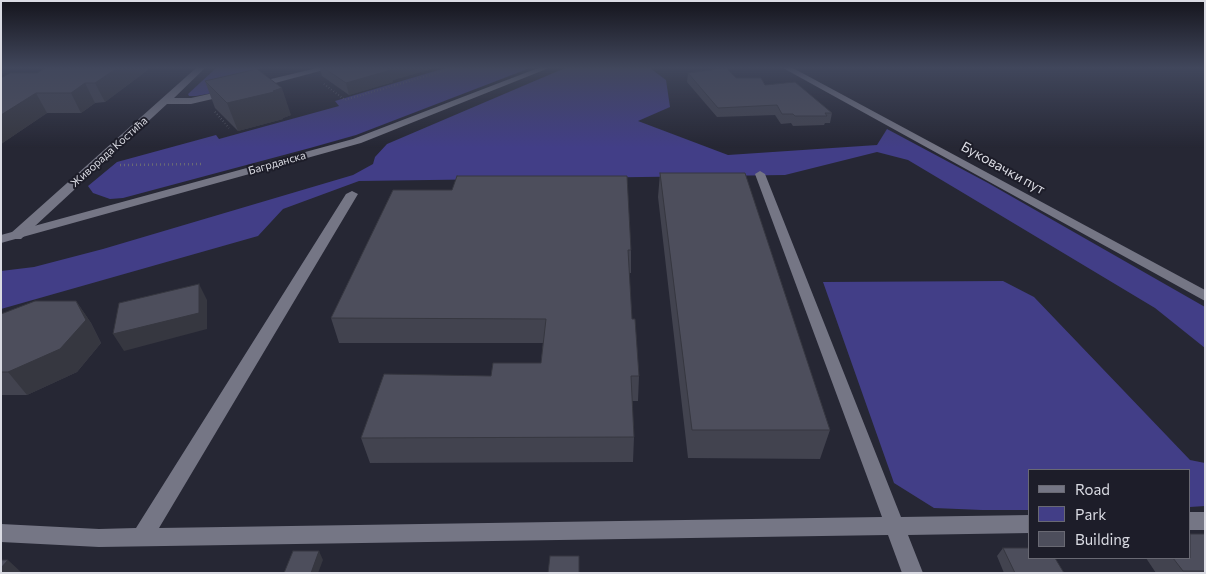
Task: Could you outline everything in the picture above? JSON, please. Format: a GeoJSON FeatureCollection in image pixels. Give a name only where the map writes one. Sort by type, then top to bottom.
{"type":"FeatureCollection","features":[{"type":"Feature","properties":{"kind":"street","name":"Живорада Костића"},"geometry":{"type":"LineString","coordinates":[[16,236],[172,95]]}},
{"type":"Feature","properties":{"kind":"street"},"geometry":{"type":"LineString","coordinates":[[165,101],[181,102],[219,95]]}},
{"type":"Feature","properties":{"kind":"street","name":"Багрданска"},"geometry":{"type":"LineString","coordinates":[[1,239],[357,140],[476,95]]}},
{"type":"Feature","properties":{"kind":"street","name":"Буковачки пут"},"geometry":{"type":"LineString","coordinates":[[836,95],[1205,296]]}},
{"type":"Feature","properties":{"kind":"lane"},"geometry":{"type":"LineString","coordinates":[[760,174],[913,573]]}},
{"type":"Feature","properties":{"kind":"lane"},"geometry":{"type":"LineString","coordinates":[[142,537],[352,194]]}},
{"type":"Feature","properties":{"kind":"lane"},"geometry":{"type":"LineString","coordinates":[[1191,522],[1205,521]]}},
{"type":"Feature","properties":{"kind":"lane"},"geometry":{"type":"LineString","coordinates":[[1,533],[100,538],[1028,524]]}},
{"type":"Feature","properties":{"kind":"path"},"geometry":{"type":"LineString","coordinates":[[339,95],[346,100],[364,95]]}},
{"type":"Feature","properties":{"kind":"path"},"geometry":{"type":"LineString","coordinates":[[95,165],[206,164]]}},
{"type":"Feature","properties":{"kind":"green space"},"geometry":{"type":"Polygon","coordinates":[[[356,95],[460,95],[356,135],[123,198],[110,199],[93,193],[88,186],[117,162],[216,135],[219,139],[339,106],[335,101],[356,95]]]}},
{"type":"Feature","properties":{"kind":"green space"},"geometry":{"type":"Polygon","coordinates":[[[502,95],[668,95],[670,107],[638,121],[728,155],[877,145],[887,129],[988,183],[1205,307],[1205,348],[1155,308],[960,191],[908,160],[877,152],[785,175],[359,181],[283,209],[258,236],[1,309],[1,271],[34,267],[103,249],[353,175],[373,164],[375,157],[387,144],[502,95]]]}},
{"type":"Feature","properties":{"kind":"green space"},"geometry":{"type":"Polygon","coordinates":[[[1003,281],[1034,297],[1190,460],[1205,463],[1205,506],[1191,507],[1191,469],[1028,469],[1028,510],[934,508],[894,483],[823,282],[1003,281]]]}},
{"type":"Feature","properties":{"kind":"building"},"geometry":{"type":"Polygon","coordinates":[[[1,95],[33,95],[1,115],[1,95]]]}},
{"type":"Feature","properties":{"kind":"building"},"geometry":{"type":"Polygon","coordinates":[[[219,95],[262,95],[227,103],[219,95]]]}},
{"type":"Feature","properties":{"kind":"building"},"geometry":{"type":"Polygon","coordinates":[[[707,95],[810,95],[832,113],[825,113],[827,116],[795,116],[793,114],[782,114],[777,105],[718,108],[707,95]]]}},
{"type":"Feature","properties":{"kind":"building"},"geometry":{"type":"Polygon","coordinates":[[[660,173],[745,173],[830,430],[692,430],[660,173]]]}},
{"type":"Feature","properties":{"kind":"building"},"geometry":{"type":"Polygon","coordinates":[[[457,176],[627,176],[631,250],[628,250],[632,319],[635,319],[639,376],[631,376],[634,437],[361,438],[384,374],[491,376],[493,363],[541,363],[546,319],[331,318],[393,190],[452,190],[457,176]]]}},
{"type":"Feature","properties":{"kind":"building"},"geometry":{"type":"Polygon","coordinates":[[[199,284],[199,313],[113,334],[119,303],[199,284]]]}},
{"type":"Feature","properties":{"kind":"building"},"geometry":{"type":"Polygon","coordinates":[[[35,301],[76,301],[86,320],[60,349],[8,372],[1,372],[1,314],[35,301]]]}},
{"type":"Feature","properties":{"kind":"building"},"geometry":{"type":"Polygon","coordinates":[[[1191,534],[1205,534],[1205,571],[1183,571],[1174,559],[1191,559],[1191,534]]]}},
{"type":"Feature","properties":{"kind":"building"},"geometry":{"type":"Polygon","coordinates":[[[1003,548],[1028,548],[1028,559],[1056,559],[1064,573],[1015,573],[1003,548]]]}},
{"type":"Feature","properties":{"kind":"building"},"geometry":{"type":"Polygon","coordinates":[[[293,551],[319,551],[311,573],[284,573],[293,551]]]}},
{"type":"Feature","properties":{"kind":"building"},"geometry":{"type":"Polygon","coordinates":[[[550,556],[579,556],[579,573],[548,573],[550,556]]]}},
{"type":"Feature","properties":{"kind":"building"},"geometry":{"type":"Polygon","coordinates":[[[1,560],[8,560],[1,568],[1,560]]]}}]}
